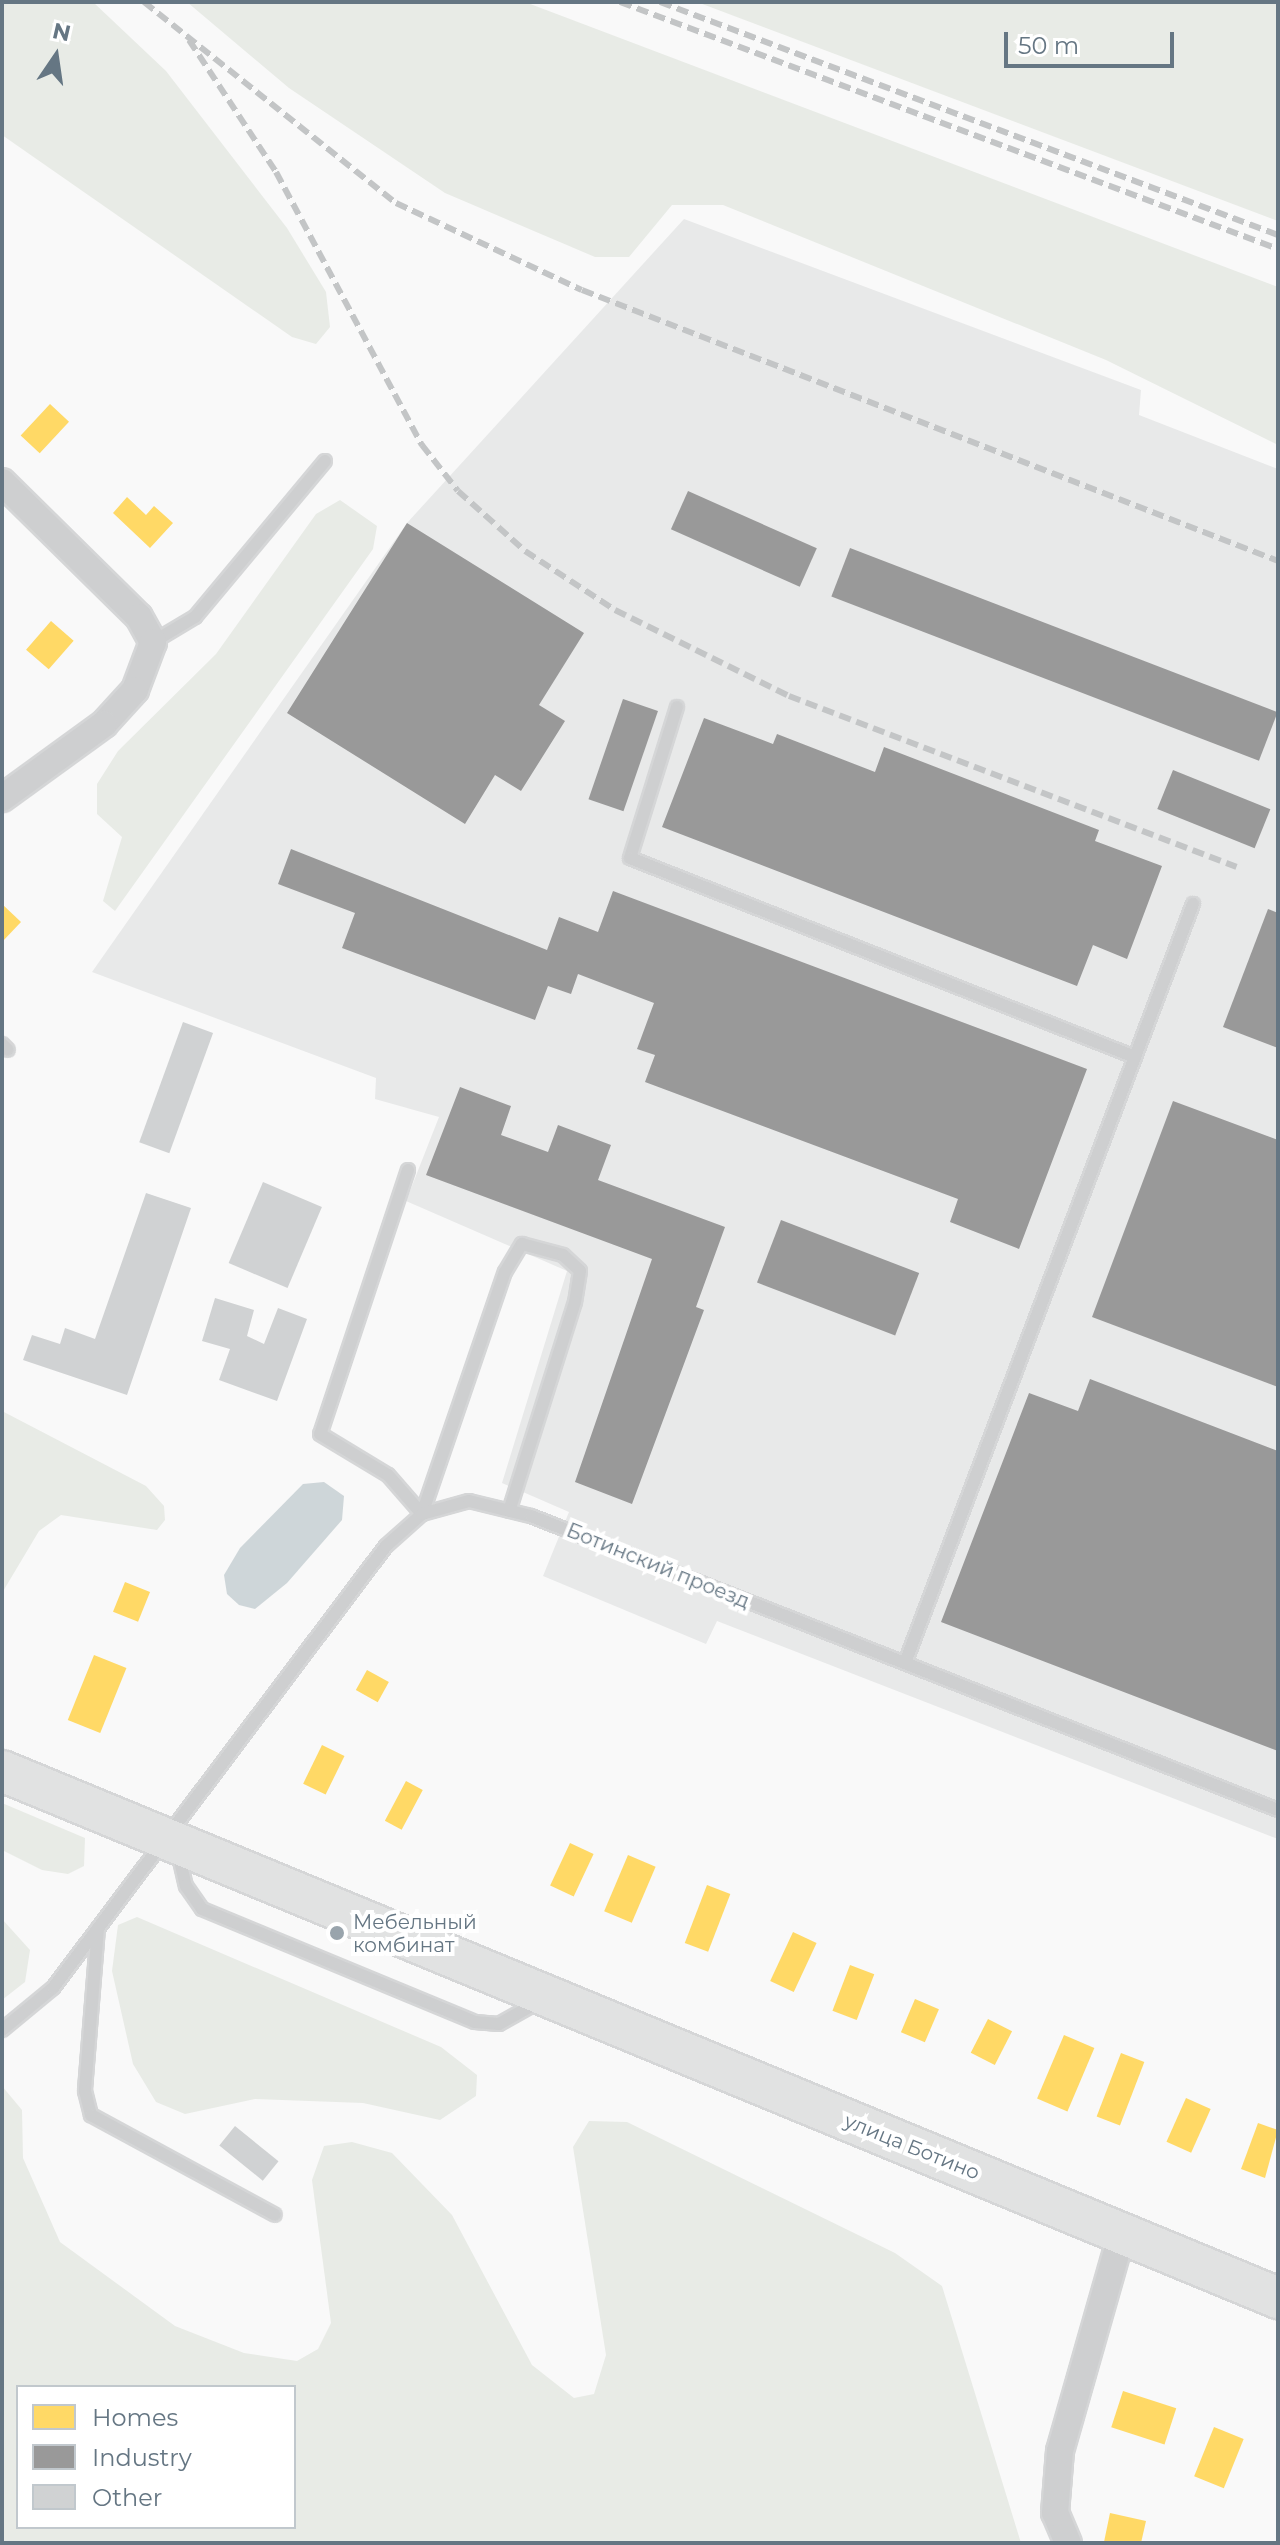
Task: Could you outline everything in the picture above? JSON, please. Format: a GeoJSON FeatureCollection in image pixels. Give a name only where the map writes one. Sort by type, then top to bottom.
{"type":"FeatureCollection","features":[{"type":"Feature","properties":{"kind":"main road","name":"улица Ботино"},"geometry":{"type":"LineString","coordinates":[[2,1771],[1278,2298]]}},
{"type":"Feature","properties":{"kind":"street"},"geometry":{"type":"LineString","coordinates":[[2,482],[139,617],[153,642],[135,690],[104,724],[2,798]]}},
{"type":"Feature","properties":{"kind":"street"},"geometry":{"type":"LineString","coordinates":[[1068,2543],[1055,2513],[1060,2451],[1122,2233]]}},
{"type":"Feature","properties":{"kind":"lane"},"geometry":{"type":"LineString","coordinates":[[153,642],[195,617],[325,461]]}},
{"type":"Feature","properties":{"kind":"lane"},"geometry":{"type":"LineString","coordinates":[[677,707],[630,858],[1135,1057]]}},
{"type":"Feature","properties":{"kind":"lane"},"geometry":{"type":"LineString","coordinates":[[905,1663],[1193,904]]}},
{"type":"Feature","properties":{"kind":"lane"},"geometry":{"type":"LineString","coordinates":[[408,1170],[320,1434],[388,1475],[422,1514],[522,1244],[563,1255],[580,1271],[509,1511]]}},
{"type":"Feature","properties":{"kind":"lane","name":"Ботинский проезд"},"geometry":{"type":"LineString","coordinates":[[2,2030],[53,1988],[98,1925],[169,1842],[386,1546],[422,1514],[469,1501],[509,1511],[1278,1810]]}},
{"type":"Feature","properties":{"kind":"lane"},"geometry":{"type":"LineString","coordinates":[[169,1842],[186,1886],[202,1909],[475,2022],[499,2024],[546,1997]]}},
{"type":"Feature","properties":{"kind":"lane"},"geometry":{"type":"LineString","coordinates":[[98,1925],[85,2091],[91,2115],[275,2215]]}},
{"type":"Feature","properties":{"kind":"shaded area"},"geometry":{"type":"Polygon","coordinates":[[[2,2],[93,2],[166,71],[287,228],[326,292],[330,327],[316,344],[292,337],[2,135],[2,2]]]}},
{"type":"Feature","properties":{"kind":"shaded area"},"geometry":{"type":"Polygon","coordinates":[[[187,2],[525,2],[1278,287],[1278,445],[1106,360],[723,205],[672,205],[629,257],[595,257],[445,193],[289,88],[187,2]]]}},
{"type":"Feature","properties":{"kind":"shaded area"},"geometry":{"type":"Polygon","coordinates":[[[697,2],[1278,2],[1278,221],[697,2]]]}},
{"type":"Feature","properties":{"kind":"shaded area"},"geometry":{"type":"Polygon","coordinates":[[[684,219],[1141,390],[1139,415],[1278,469],[1278,1839],[717,1621],[706,1644],[543,1576],[569,1512],[502,1483],[567,1271],[406,1201],[439,1117],[375,1099],[376,1078],[92,972],[407,523],[684,219]]]}},
{"type":"Feature","properties":{"kind":"shaded area"},"geometry":{"type":"Polygon","coordinates":[[[340,500],[377,526],[373,549],[115,911],[103,901],[122,837],[97,814],[97,784],[118,751],[216,654],[316,514],[340,500]]]}},
{"type":"Feature","properties":{"kind":"shaded area"},"geometry":{"type":"Polygon","coordinates":[[[2,1411],[146,1486],[164,1506],[165,1520],[157,1530],[61,1515],[39,1531],[2,1593],[2,1411]]]}},
{"type":"Feature","properties":{"kind":"shaded area"},"geometry":{"type":"Polygon","coordinates":[[[324,1482],[344,1496],[342,1520],[287,1583],[255,1609],[239,1605],[227,1594],[224,1575],[240,1548],[303,1484],[324,1482]]]}},
{"type":"Feature","properties":{"kind":"shaded area"},"geometry":{"type":"Polygon","coordinates":[[[2,1803],[85,1838],[84,1866],[68,1874],[42,1870],[2,1850],[2,1803]]]}},
{"type":"Feature","properties":{"kind":"shaded area"},"geometry":{"type":"Polygon","coordinates":[[[137,1917],[441,2047],[477,2075],[476,2096],[440,2120],[363,2103],[255,2099],[185,2114],[156,2102],[133,2064],[112,1971],[118,1925],[137,1917]]]}},
{"type":"Feature","properties":{"kind":"shaded area"},"geometry":{"type":"Polygon","coordinates":[[[2,1919],[30,1950],[25,1982],[2,2000],[2,1919]]]}},
{"type":"Feature","properties":{"kind":"shaded area"},"geometry":{"type":"Polygon","coordinates":[[[2,2086],[22,2110],[23,2158],[60,2242],[175,2326],[244,2353],[297,2361],[318,2349],[331,2323],[312,2180],[324,2146],[352,2142],[392,2153],[452,2215],[532,2365],[574,2398],[594,2394],[606,2355],[573,2147],[589,2121],[627,2122],[895,2253],[942,2286],[1021,2543],[2,2543],[2,2086]]]}},
{"type":"Feature","properties":{"kind":"building: Homes"},"geometry":{"type":"Polygon","coordinates":[[[50,404],[69,422],[40,453],[21,435],[50,404]]]}},
{"type":"Feature","properties":{"kind":"building: Homes"},"geometry":{"type":"Polygon","coordinates":[[[127,497],[146,515],[154,506],[173,523],[150,548],[113,513],[127,497]]]}},
{"type":"Feature","properties":{"kind":"building: Homes"},"geometry":{"type":"Polygon","coordinates":[[[51,621],[74,641],[49,669],[26,650],[51,621]]]}},
{"type":"Feature","properties":{"kind":"building: Homes"},"geometry":{"type":"Polygon","coordinates":[[[2,904],[21,922],[2,942],[2,904]]]}},
{"type":"Feature","properties":{"kind":"building: Homes"},"geometry":{"type":"Polygon","coordinates":[[[125,1582],[150,1592],[138,1622],[113,1612],[125,1582]]]}},
{"type":"Feature","properties":{"kind":"building: Homes"},"geometry":{"type":"Polygon","coordinates":[[[94,1655],[126,1668],[100,1733],[68,1720],[94,1655]]]}},
{"type":"Feature","properties":{"kind":"building: Homes"},"geometry":{"type":"Polygon","coordinates":[[[367,1670],[389,1682],[378,1702],[356,1690],[367,1670]]]}},
{"type":"Feature","properties":{"kind":"building: Homes"},"geometry":{"type":"Polygon","coordinates":[[[322,1745],[344,1756],[326,1795],[303,1784],[322,1745]]]}},
{"type":"Feature","properties":{"kind":"building: Homes"},"geometry":{"type":"Polygon","coordinates":[[[406,1781],[423,1790],[402,1830],[385,1821],[406,1781]]]}},
{"type":"Feature","properties":{"kind":"building: Homes"},"geometry":{"type":"Polygon","coordinates":[[[570,1843],[594,1854],[574,1897],[550,1886],[570,1843]]]}},
{"type":"Feature","properties":{"kind":"building: Homes"},"geometry":{"type":"Polygon","coordinates":[[[628,1855],[656,1867],[632,1923],[604,1911],[628,1855]]]}},
{"type":"Feature","properties":{"kind":"building: Homes"},"geometry":{"type":"Polygon","coordinates":[[[707,1885],[730,1894],[708,1952],[685,1943],[707,1885]]]}},
{"type":"Feature","properties":{"kind":"building: Homes"},"geometry":{"type":"Polygon","coordinates":[[[793,1932],[817,1943],[794,1992],[770,1981],[793,1932]]]}},
{"type":"Feature","properties":{"kind":"building: Homes"},"geometry":{"type":"Polygon","coordinates":[[[850,1965],[874,1974],[857,2020],[832,2011],[850,1965]]]}},
{"type":"Feature","properties":{"kind":"building: Homes"},"geometry":{"type":"Polygon","coordinates":[[[915,1999],[939,2009],[925,2042],[901,2032],[915,1999]]]}},
{"type":"Feature","properties":{"kind":"building: Homes"},"geometry":{"type":"Polygon","coordinates":[[[988,2019],[1012,2031],[995,2065],[971,2053],[988,2019]]]}},
{"type":"Feature","properties":{"kind":"building: Homes"},"geometry":{"type":"Polygon","coordinates":[[[1064,2035],[1094,2048],[1067,2111],[1037,2099],[1064,2035]]]}},
{"type":"Feature","properties":{"kind":"building: Homes"},"geometry":{"type":"Polygon","coordinates":[[[1121,2053],[1144,2062],[1120,2125],[1097,2116],[1121,2053]]]}},
{"type":"Feature","properties":{"kind":"building: Homes"},"geometry":{"type":"Polygon","coordinates":[[[1186,2098],[1211,2109],[1191,2153],[1166,2142],[1186,2098]]]}},
{"type":"Feature","properties":{"kind":"building: Homes"},"geometry":{"type":"Polygon","coordinates":[[[1258,2123],[1278,2130],[1265,2178],[1241,2169],[1258,2123]]]}},
{"type":"Feature","properties":{"kind":"building: Homes"},"geometry":{"type":"Polygon","coordinates":[[[1123,2391],[1176,2408],[1165,2444],[1111,2427],[1123,2391]]]}},
{"type":"Feature","properties":{"kind":"building: Homes"},"geometry":{"type":"Polygon","coordinates":[[[1214,2427],[1244,2439],[1224,2488],[1194,2476],[1214,2427]]]}},
{"type":"Feature","properties":{"kind":"building: Homes"},"geometry":{"type":"Polygon","coordinates":[[[1110,2513],[1146,2521],[1141,2543],[1104,2542],[1110,2513]]]}},
{"type":"Feature","properties":{"kind":"building: Industry"},"geometry":{"type":"Polygon","coordinates":[[[688,491],[817,548],[800,587],[671,529],[688,491]]]}},
{"type":"Feature","properties":{"kind":"building: Industry"},"geometry":{"type":"Polygon","coordinates":[[[407,523],[584,633],[539,705],[565,721],[521,791],[495,775],[465,824],[287,713],[407,523]]]}},
{"type":"Feature","properties":{"kind":"building: Industry"},"geometry":{"type":"Polygon","coordinates":[[[850,548],[1278,712],[1259,761],[831,597],[850,548]]]}},
{"type":"Feature","properties":{"kind":"building: Industry"},"geometry":{"type":"Polygon","coordinates":[[[623,699],[658,711],[623,811],[588,799],[623,699]]]}},
{"type":"Feature","properties":{"kind":"building: Industry"},"geometry":{"type":"Polygon","coordinates":[[[704,718],[773,744],[777,734],[875,772],[884,747],[1099,830],[1095,841],[1162,866],[1127,959],[1093,945],[1077,986],[662,827],[704,718]]]}},
{"type":"Feature","properties":{"kind":"building: Industry"},"geometry":{"type":"Polygon","coordinates":[[[1173,770],[1270,809],[1255,848],[1157,809],[1173,770]]]}},
{"type":"Feature","properties":{"kind":"building: Industry"},"geometry":{"type":"Polygon","coordinates":[[[291,849],[547,950],[559,917],[598,932],[613,891],[1087,1069],[1019,1249],[950,1222],[958,1199],[645,1082],[655,1055],[637,1049],[654,1003],[578,974],[571,994],[548,986],[535,1020],[342,948],[355,913],[278,884],[291,849]]]}},
{"type":"Feature","properties":{"kind":"building: Industry"},"geometry":{"type":"Polygon","coordinates":[[[1268,909],[1278,913],[1278,1048],[1223,1027],[1268,909]]]}},
{"type":"Feature","properties":{"kind":"building: Industry"},"geometry":{"type":"Polygon","coordinates":[[[460,1087],[511,1106],[501,1135],[548,1152],[558,1125],[611,1145],[598,1180],[725,1227],[696,1307],[704,1310],[632,1504],[575,1482],[652,1259],[426,1175],[460,1087]]]}},
{"type":"Feature","properties":{"kind":"building: Industry"},"geometry":{"type":"Polygon","coordinates":[[[1173,1101],[1278,1140],[1278,1387],[1092,1317],[1173,1101]]]}},
{"type":"Feature","properties":{"kind":"building: Industry"},"geometry":{"type":"Polygon","coordinates":[[[781,1220],[919,1273],[895,1336],[757,1283],[781,1220]]]}},
{"type":"Feature","properties":{"kind":"building: Industry"},"geometry":{"type":"Polygon","coordinates":[[[1090,1379],[1278,1451],[1278,1751],[941,1622],[1029,1393],[1078,1411],[1090,1379]]]}},
{"type":"Feature","properties":{"kind":"building: Other"},"geometry":{"type":"Polygon","coordinates":[[[183,1022],[213,1033],[169,1153],[139,1142],[183,1022]]]}},
{"type":"Feature","properties":{"kind":"building: Other"},"geometry":{"type":"Polygon","coordinates":[[[263,1182],[322,1207],[288,1288],[229,1263],[263,1182]]]}},
{"type":"Feature","properties":{"kind":"building: Other"},"geometry":{"type":"Polygon","coordinates":[[[146,1193],[191,1208],[127,1395],[23,1360],[32,1335],[60,1344],[65,1328],[95,1339],[146,1193]]]}},
{"type":"Feature","properties":{"kind":"building: Other"},"geometry":{"type":"Polygon","coordinates":[[[215,1298],[254,1310],[247,1336],[264,1344],[278,1308],[307,1319],[277,1401],[219,1380],[230,1349],[202,1341],[215,1298]]]}},
{"type":"Feature","properties":{"kind":"building: Other"},"geometry":{"type":"Polygon","coordinates":[[[235,2126],[279,2161],[263,2181],[219,2145],[235,2126]]]}},
{"type":"Feature","properties":{"kind":"railway"},"geometry":{"type":"LineString","coordinates":[[144,2],[396,203],[582,290],[1278,561]]}},
{"type":"Feature","properties":{"kind":"railway"},"geometry":{"type":"LineString","coordinates":[[620,2],[1278,249]]}},
{"type":"Feature","properties":{"kind":"railway"},"geometry":{"type":"LineString","coordinates":[[660,2],[1278,235]]}},
{"type":"Feature","properties":{"kind":"railway"},"geometry":{"type":"LineString","coordinates":[[189,40],[276,172],[422,445],[458,491],[525,551],[615,610],[789,696],[1236,867]]}},
{"type":"Feature","properties":{"kind":"place","name":"Мебельный комбинат"},"geometry":{"type":"Point","coordinates":[337,1933]}}]}
